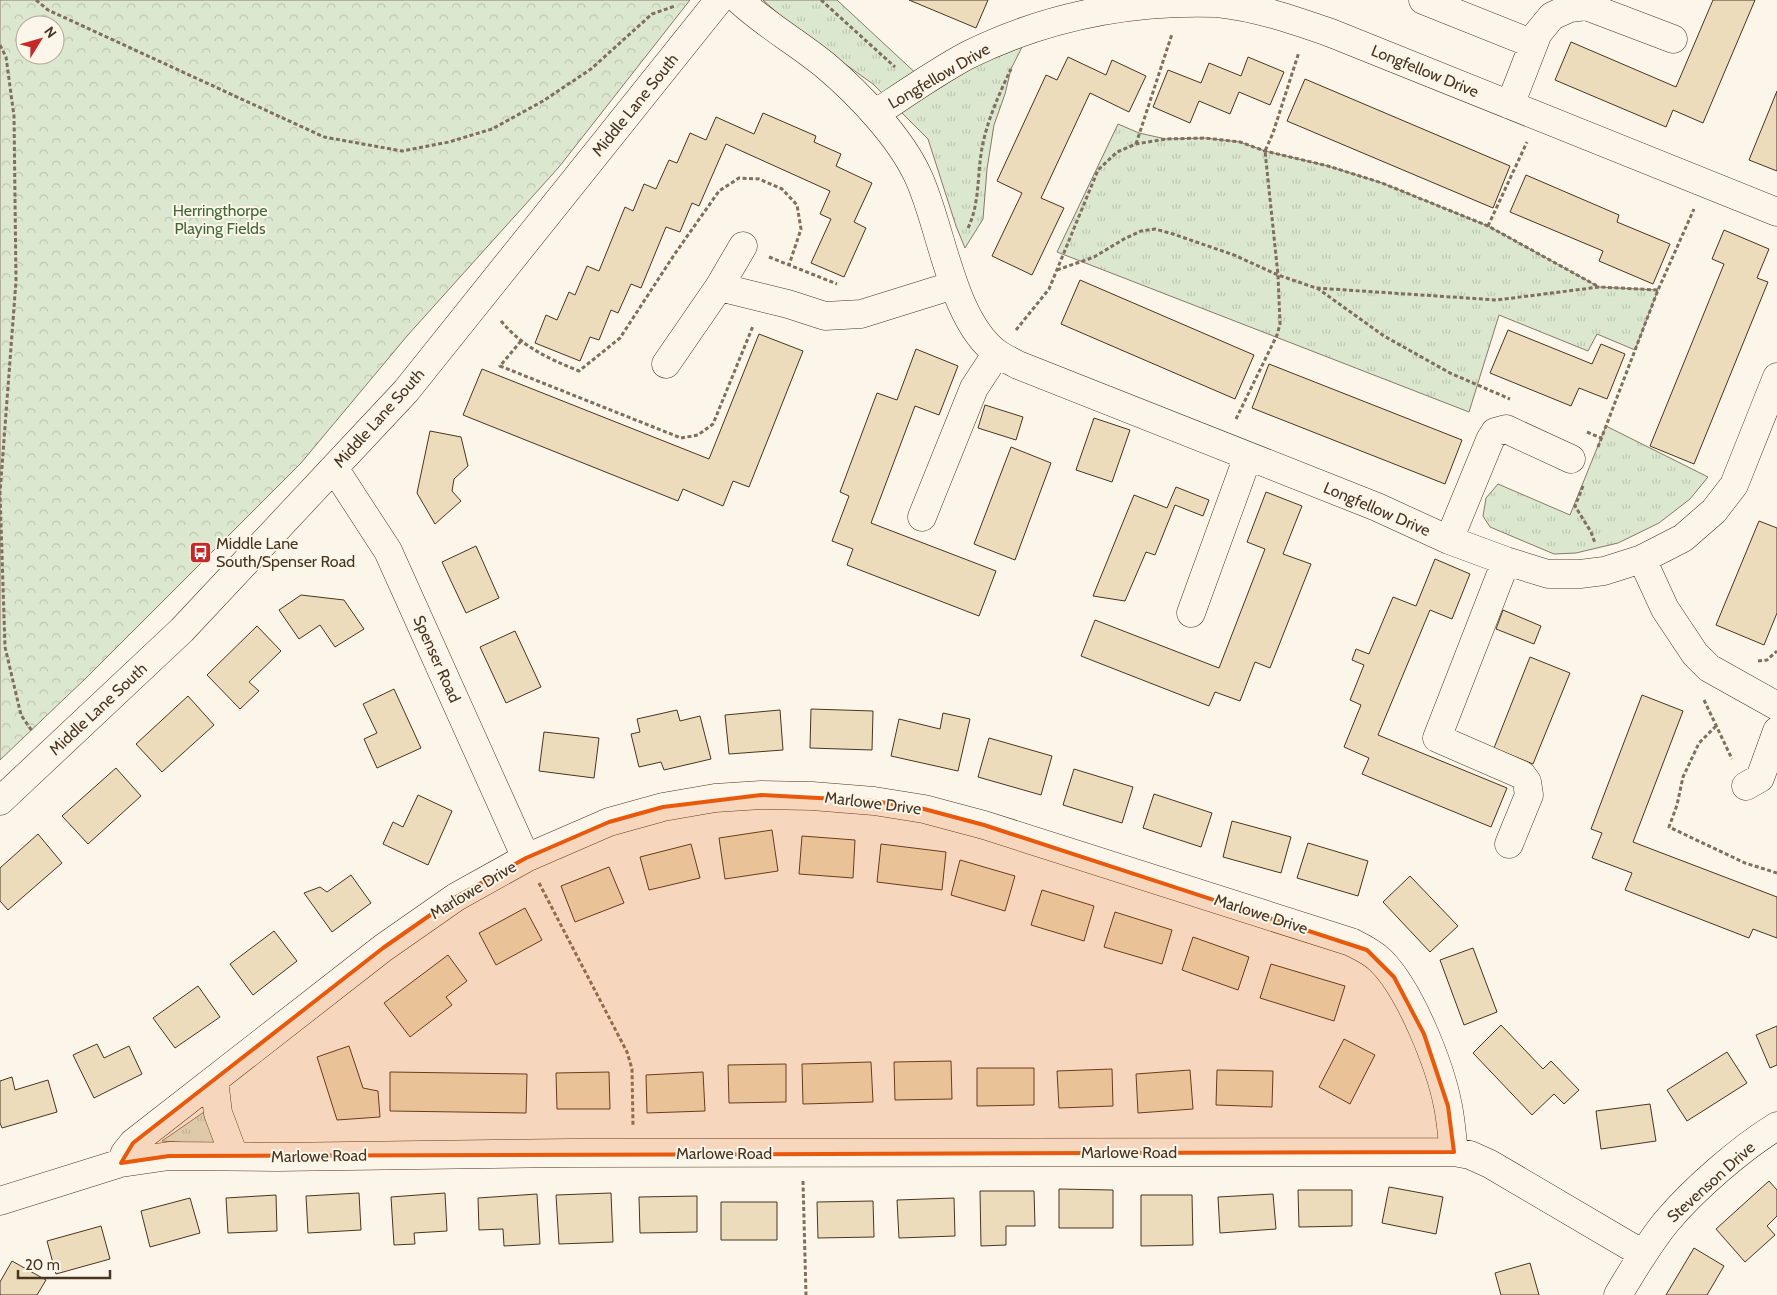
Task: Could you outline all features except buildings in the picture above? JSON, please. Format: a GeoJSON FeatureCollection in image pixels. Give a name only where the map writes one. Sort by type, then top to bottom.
{"type":"FeatureCollection","features":[{"type":"Feature","properties":{"kind":"street","name":"Middle Lane South"},"geometry":{"type":"LineString","coordinates":[[0,801],[182,630],[406,391],[719,0]]}},
{"type":"Feature","properties":{"kind":"street","name":"Longfellow Drive"},"geometry":{"type":"LineString","coordinates":[[739,0],[751,11],[826,66],[875,114],[897,142],[918,175],[932,212],[954,285],[968,318],[980,336],[997,353],[1018,365],[1377,507],[1449,540],[1506,561],[1548,574],[1580,574],[1604,571],[1642,559],[1683,538],[1714,512],[1734,485],[1777,377]]}},
{"type":"Feature","properties":{"kind":"street"},"geometry":{"type":"LineString","coordinates":[[1424,0],[1534,44]]}},
{"type":"Feature","properties":{"kind":"street","name":"Longfellow Drive"},"geometry":{"type":"LineString","coordinates":[[875,114],[967,56],[1032,28],[1057,9],[1110,7],[1151,2],[1218,3],[1278,15],[1331,33],[1777,212]]}},
{"type":"Feature","properties":{"kind":"street"},"geometry":{"type":"LineString","coordinates":[[1510,105],[1538,33],[1552,16],[1570,8],[1586,6],[1673,39]]}},
{"type":"Feature","properties":{"kind":"street"},"geometry":{"type":"LineString","coordinates":[[666,364],[719,287],[743,246]]}},
{"type":"Feature","properties":{"kind":"street"},"geometry":{"type":"LineString","coordinates":[[719,287],[788,304],[825,316],[860,314],[954,285]]}},
{"type":"Feature","properties":{"kind":"street"},"geometry":{"type":"LineString","coordinates":[[922,517],[974,388],[997,353]]}},
{"type":"Feature","properties":{"kind":"street"},"geometry":{"type":"LineString","coordinates":[[1449,540],[1490,440],[1496,432],[1506,429],[1584,465]]}},
{"type":"Feature","properties":{"kind":"street"},"geometry":{"type":"LineString","coordinates":[[1191,613],[1248,456]]}},
{"type":"Feature","properties":{"kind":"street","name":"Spenser Road"},"geometry":{"type":"LineString","coordinates":[[334,468],[388,550],[526,858]]}},
{"type":"Feature","properties":{"kind":"street"},"geometry":{"type":"LineString","coordinates":[[1642,559],[1665,609],[1695,654],[1709,668],[1777,706]]}},
{"type":"Feature","properties":{"kind":"street"},"geometry":{"type":"LineString","coordinates":[[1506,561],[1438,738],[1522,775],[1527,782],[1529,795],[1509,844]]}},
{"type":"Feature","properties":{"kind":"street"},"geometry":{"type":"LineString","coordinates":[[1746,786],[1760,778],[1777,731]]}},
{"type":"Feature","properties":{"kind":"street","name":"Marlowe Drive"},"geometry":{"type":"LineString","coordinates":[[120,1163],[133,1143],[382,948],[456,897],[526,858],[609,822],[664,807],[715,798],[761,796],[812,796],[874,801],[924,810],[984,825],[1351,942],[1367,950],[1380,960],[1394,977],[1408,1000],[1424,1034],[1448,1106],[1454,1152]]}},
{"type":"Feature","properties":{"kind":"street"},"geometry":{"type":"LineString","coordinates":[[214,1080],[218,1113],[234,1156]]}},
{"type":"Feature","properties":{"kind":"street","name":"Stevenson Drive"},"geometry":{"type":"LineString","coordinates":[[1618,1295],[1642,1254],[1667,1221],[1695,1192],[1742,1151],[1777,1126]]}},
{"type":"Feature","properties":{"kind":"street","name":"Marlowe Road"},"geometry":{"type":"LineString","coordinates":[[0,1201],[120,1163],[169,1156],[570,1153],[1454,1152],[1470,1155],[1490,1164],[1642,1254]]}},
{"type":"Feature","properties":{"kind":"path"},"geometry":{"type":"LineString","coordinates":[[36,0],[48,10],[324,137],[402,151],[449,142],[492,128],[543,101],[591,70],[652,14],[677,6]]}},
{"type":"Feature","properties":{"kind":"path"},"geometry":{"type":"LineString","coordinates":[[821,0],[917,87]]}},
{"type":"Feature","properties":{"kind":"path"},"geometry":{"type":"LineString","coordinates":[[1136,144],[1183,2]]}},
{"type":"Feature","properties":{"kind":"path"},"geometry":{"type":"LineString","coordinates":[[1223,446],[1277,335],[1280,324],[1278,275],[1265,151],[1308,25]]}},
{"type":"Feature","properties":{"kind":"path"},"geometry":{"type":"LineString","coordinates":[[944,252],[967,231],[975,215],[982,148],[997,98],[1032,28]]}},
{"type":"Feature","properties":{"kind":"path"},"geometry":{"type":"LineString","coordinates":[[0,44],[6,56],[14,116],[16,281],[0,493],[6,647],[21,715],[35,734],[63,742]]}},
{"type":"Feature","properties":{"kind":"path"},"geometry":{"type":"LineString","coordinates":[[1488,226],[1539,117]]}},
{"type":"Feature","properties":{"kind":"path"},"geometry":{"type":"LineString","coordinates":[[997,353],[1049,288],[1098,170],[1117,152],[1136,144],[1166,139],[1205,138],[1240,142],[1265,151],[1328,166],[1382,183],[1488,226],[1599,287]]}},
{"type":"Feature","properties":{"kind":"path"},"geometry":{"type":"LineString","coordinates":[[481,298],[514,336],[548,358],[579,371],[620,338],[674,255],[720,191],[739,178],[759,180],[782,189],[797,205],[802,229],[788,266]]}},
{"type":"Feature","properties":{"kind":"path"},"geometry":{"type":"LineString","coordinates":[[1604,571],[1591,532],[1576,506],[1584,465],[1601,438],[1658,290],[1705,184]]}},
{"type":"Feature","properties":{"kind":"path"},"geometry":{"type":"LineString","coordinates":[[1057,270],[1094,257],[1124,239],[1141,232],[1155,230],[1173,234],[1234,255],[1278,275],[1316,288],[1497,300],[1599,287],[1658,290]]}},
{"type":"Feature","properties":{"kind":"path"},"geometry":{"type":"LineString","coordinates":[[743,246],[788,266],[840,285]]}},
{"type":"Feature","properties":{"kind":"path"},"geometry":{"type":"LineString","coordinates":[[1316,288],[1384,336],[1450,373],[1512,400]]}},
{"type":"Feature","properties":{"kind":"path"},"geometry":{"type":"LineString","coordinates":[[1584,431],[1601,438]]}},
{"type":"Feature","properties":{"kind":"path"},"geometry":{"type":"LineString","coordinates":[[1709,668],[1697,685],[1746,786]]}},
{"type":"Feature","properties":{"kind":"path"},"geometry":{"type":"LineString","coordinates":[[1716,726],[1700,743],[1682,777],[1677,804],[1669,827],[1746,863],[1777,872]]}},
{"type":"Feature","properties":{"kind":"path"},"geometry":{"type":"LineString","coordinates":[[526,858],[628,1052],[632,1069],[633,1154]]}},
{"type":"Feature","properties":{"kind":"path"},"geometry":{"type":"LineString","coordinates":[[802,1153],[806,1295]]}},
{"type":"Feature","properties":{"kind":"highlighted area"},"geometry":{"type":"Polygon","coordinates":[[[761,795],[874,801],[924,809],[984,825],[1367,950],[1394,977],[1424,1034],[1448,1106],[1454,1152],[633,1154],[169,1156],[121,1163],[133,1143],[383,948],[456,897],[526,858],[609,822],[663,807],[761,795]]]}},
{"type":"Feature","properties":{"kind":"green space","name":"Herringthorpe Playing Fields"},"geometry":{"type":"Polygon","coordinates":[[[0,0],[690,0],[559,167],[407,336],[301,463],[86,678],[0,760],[0,0]]]}},
{"type":"Feature","properties":{"kind":"green space"},"geometry":{"type":"Polygon","coordinates":[[[763,0],[837,0],[935,91],[975,66],[1022,47],[1011,69],[1005,94],[994,125],[987,169],[983,219],[965,248],[928,139],[873,84],[793,27],[763,0]]]}},
{"type":"Feature","properties":{"kind":"green space"},"geometry":{"type":"Polygon","coordinates":[[[1118,124],[1139,133],[1166,139],[1205,138],[1240,142],[1265,151],[1328,166],[1382,183],[1488,226],[1599,287],[1658,290],[1635,350],[1597,334],[1588,351],[1499,315],[1469,412],[1057,252],[1118,124]]]}},
{"type":"Feature","properties":{"kind":"green space"},"geometry":{"type":"Polygon","coordinates":[[[1606,426],[1708,477],[1690,499],[1659,523],[1618,543],[1576,553],[1554,554],[1490,527],[1483,516],[1486,498],[1498,484],[1570,515],[1606,426]]]}},
{"type":"Feature","properties":{"kind":"green space"},"geometry":{"type":"Polygon","coordinates":[[[204,1112],[215,1145],[162,1141],[204,1112]]]}},
{"type":"Feature","properties":{"kind":"place","name":"Middle Lane South/Spenser Road"},"geometry":{"type":"Point","coordinates":[200,552]}}]}
